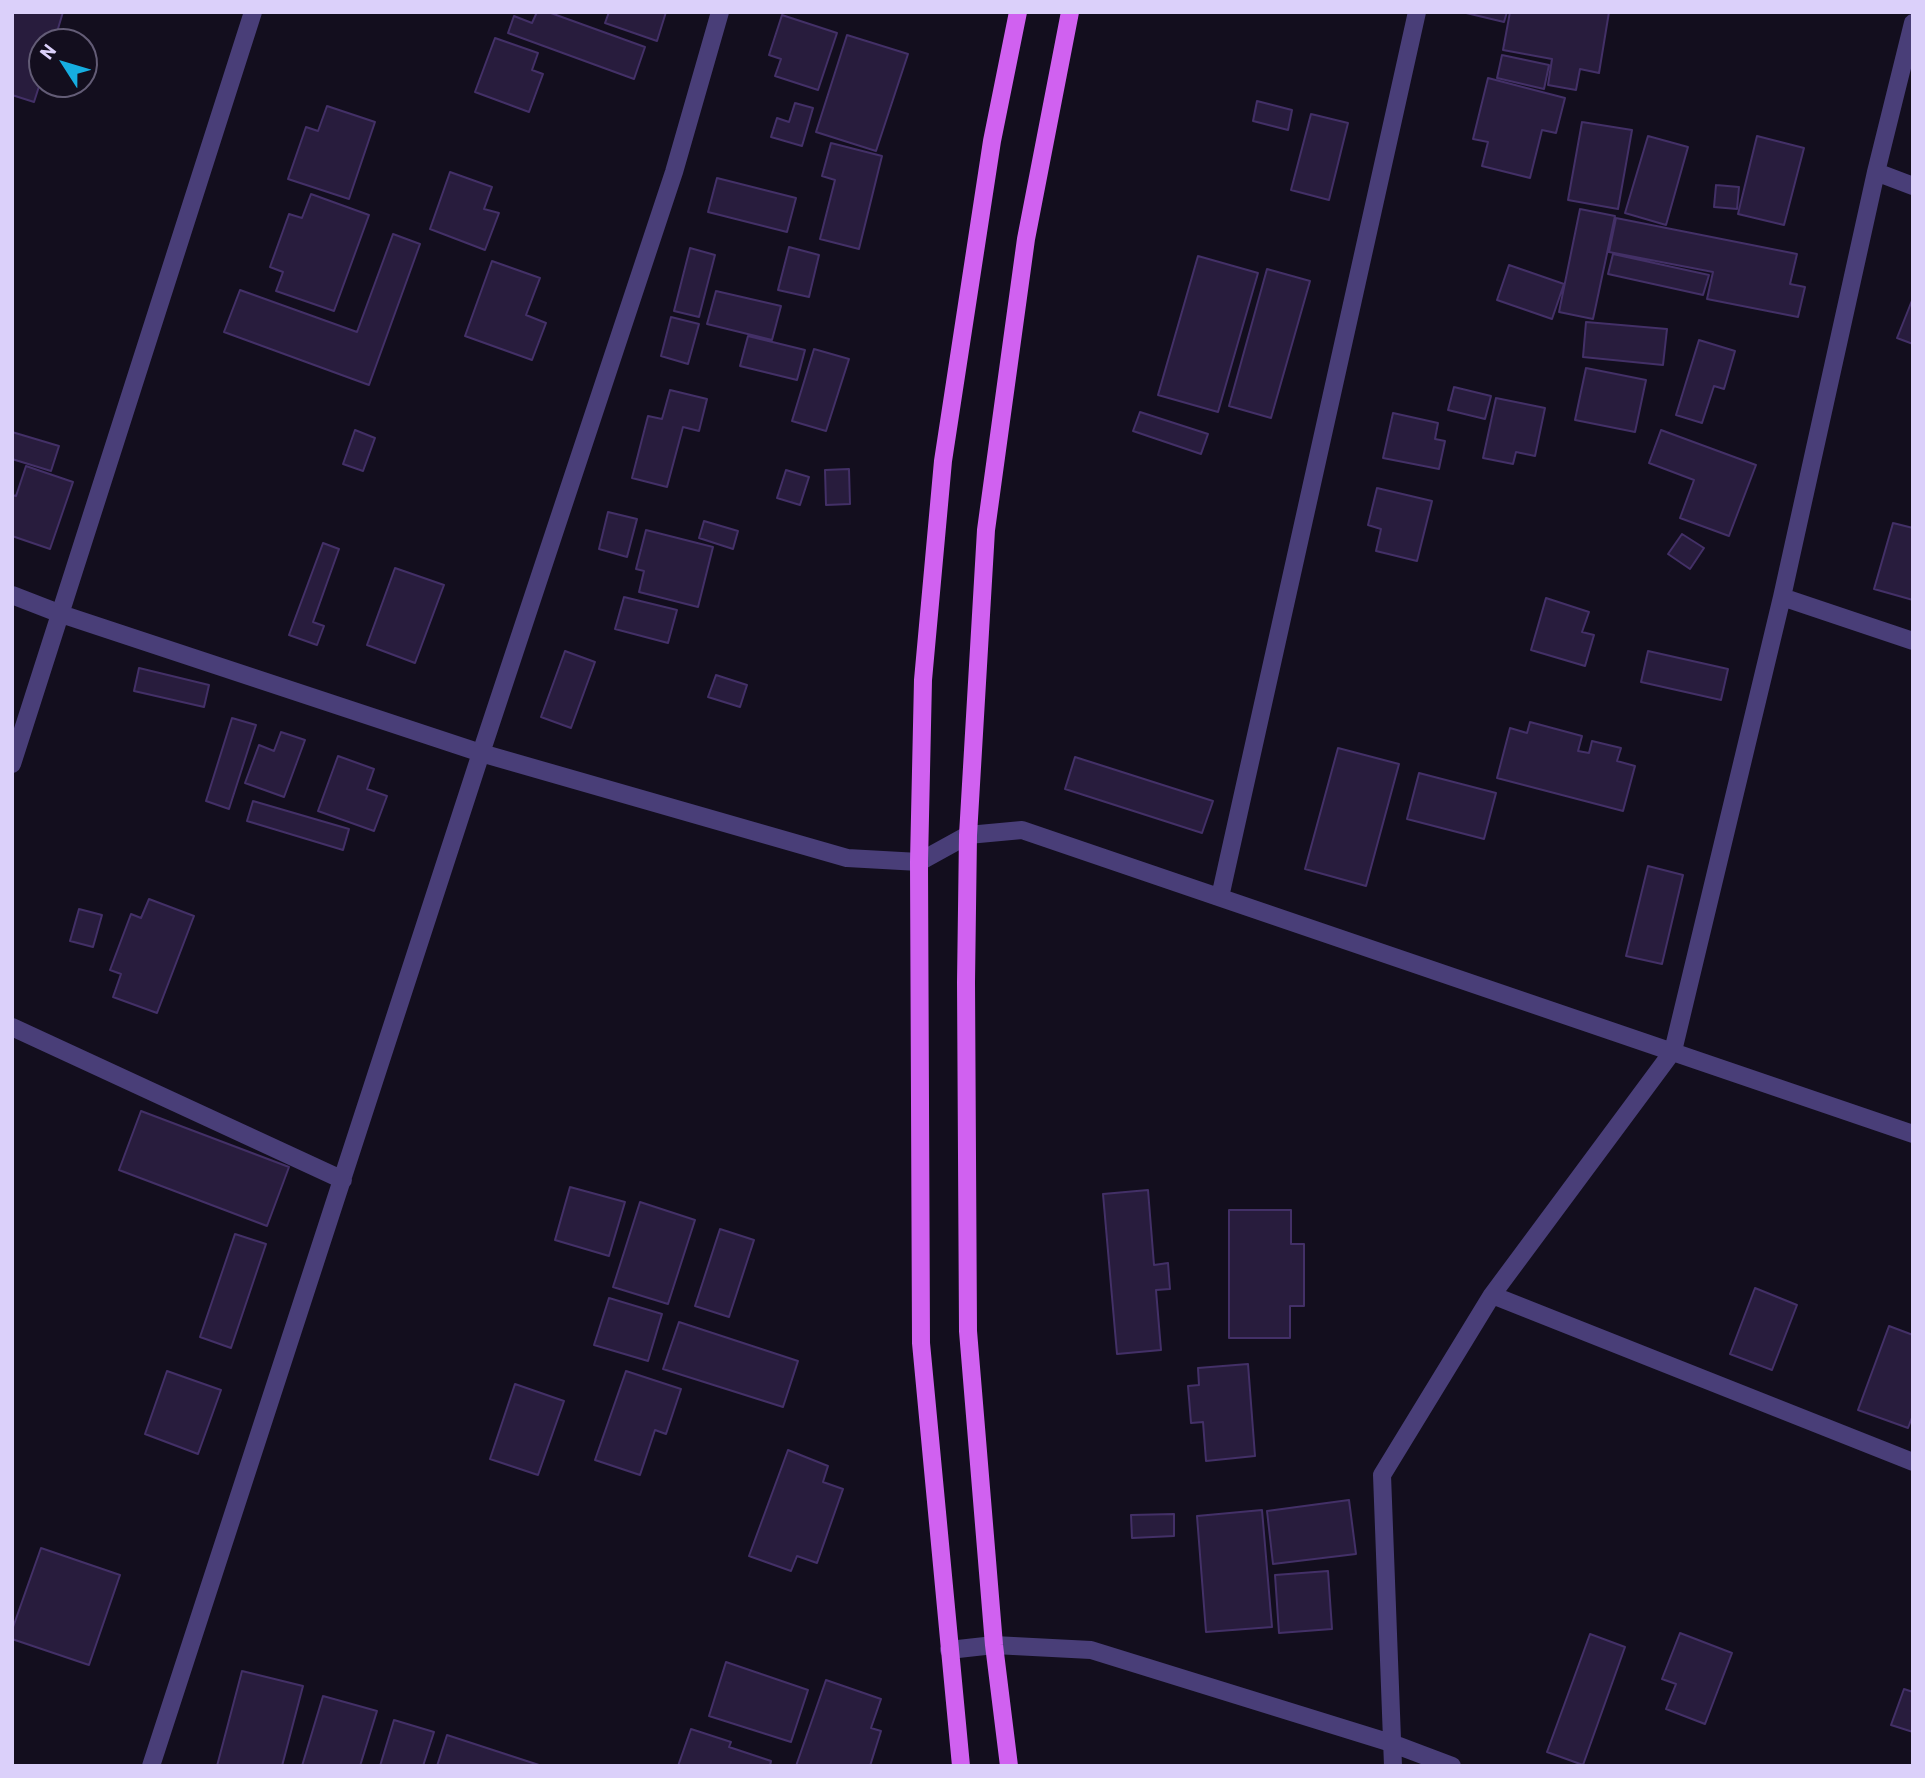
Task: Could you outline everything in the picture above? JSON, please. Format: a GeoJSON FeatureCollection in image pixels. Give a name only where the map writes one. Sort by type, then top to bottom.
{"type":"FeatureCollection","features":[{"type":"Feature","properties":{"kind":"main road"},"geometry":{"type":"LineString","coordinates":[[961,1766],[921,1343],[919,862],[923,680],[943,461],[992,141],[1018,12]]}},
{"type":"Feature","properties":{"kind":"main road"},"geometry":{"type":"LineString","coordinates":[[1009,1766],[994,1645],[968,1331],[965,982],[968,835],[986,530],[1026,239],[1070,12]]}},
{"type":"Feature","properties":{"kind":"street"},"geometry":{"type":"LineString","coordinates":[[12,764],[253,12]]}},
{"type":"Feature","properties":{"kind":"street"},"geometry":{"type":"LineString","coordinates":[[151,1766],[481,753],[674,172],[720,12]]}},
{"type":"Feature","properties":{"kind":"street"},"geometry":{"type":"LineString","coordinates":[[1220,897],[1417,12]]}},
{"type":"Feature","properties":{"kind":"street"},"geometry":{"type":"LineString","coordinates":[[1393,1766],[1382,1475],[1492,1295],[1673,1051],[1782,597],[1876,172],[1913,23]]}},
{"type":"Feature","properties":{"kind":"street"},"geometry":{"type":"LineString","coordinates":[[1876,172],[1913,186]]}},
{"type":"Feature","properties":{"kind":"street"},"geometry":{"type":"LineString","coordinates":[[12,595],[61,614],[481,753],[848,858],[919,862],[968,835],[1022,830],[1913,1134]]}},
{"type":"Feature","properties":{"kind":"street"},"geometry":{"type":"LineString","coordinates":[[1782,597],[1913,641]]}},
{"type":"Feature","properties":{"kind":"street"},"geometry":{"type":"LineString","coordinates":[[12,1027],[343,1180]]}},
{"type":"Feature","properties":{"kind":"street"},"geometry":{"type":"LineString","coordinates":[[1492,1295],[1913,1462]]}},
{"type":"Feature","properties":{"kind":"street"},"geometry":{"type":"LineString","coordinates":[[949,1650],[994,1645],[1091,1650],[1391,1743],[1452,1766]]}},
{"type":"Feature","properties":{"kind":"building"},"geometry":{"type":"Polygon","coordinates":[[[12,12],[63,12],[58,28],[28,28],[28,98],[35,98],[34,102],[12,95],[12,12]]]}},
{"type":"Feature","properties":{"kind":"building"},"geometry":{"type":"Polygon","coordinates":[[[537,12],[548,12],[645,47],[634,79],[508,33],[514,16],[532,23],[537,12]]]}},
{"type":"Feature","properties":{"kind":"building"},"geometry":{"type":"Polygon","coordinates":[[[609,12],[666,12],[657,41],[605,23],[609,12]]]}},
{"type":"Feature","properties":{"kind":"building"},"geometry":{"type":"Polygon","coordinates":[[[1462,12],[1507,12],[1504,22],[1462,12]]]}},
{"type":"Feature","properties":{"kind":"building"},"geometry":{"type":"Polygon","coordinates":[[[1510,12],[1609,12],[1599,73],[1580,69],[1576,90],[1548,85],[1552,59],[1503,50],[1510,12]]]}},
{"type":"Feature","properties":{"kind":"building"},"geometry":{"type":"Polygon","coordinates":[[[782,15],[837,33],[818,90],[775,76],[781,59],[769,55],[782,15]]]}},
{"type":"Feature","properties":{"kind":"building"},"geometry":{"type":"Polygon","coordinates":[[[847,35],[908,54],[876,151],[816,132],[847,35]]]}},
{"type":"Feature","properties":{"kind":"building"},"geometry":{"type":"Polygon","coordinates":[[[495,38],[538,53],[532,70],[543,74],[529,112],[475,92],[495,38]]]}},
{"type":"Feature","properties":{"kind":"building"},"geometry":{"type":"Polygon","coordinates":[[[1502,55],[1549,65],[1544,89],[1497,78],[1502,55]]]}},
{"type":"Feature","properties":{"kind":"building"},"geometry":{"type":"Polygon","coordinates":[[[1488,78],[1565,98],[1556,133],[1542,130],[1530,178],[1482,166],[1488,142],[1473,139],[1488,78]]]}},
{"type":"Feature","properties":{"kind":"building"},"geometry":{"type":"Polygon","coordinates":[[[1257,101],[1292,110],[1288,130],[1253,121],[1257,101]]]}},
{"type":"Feature","properties":{"kind":"building"},"geometry":{"type":"Polygon","coordinates":[[[795,103],[813,108],[802,146],[771,137],[777,118],[789,122],[795,103]]]}},
{"type":"Feature","properties":{"kind":"building"},"geometry":{"type":"Polygon","coordinates":[[[327,106],[375,122],[349,199],[288,179],[306,127],[318,131],[327,106]]]}},
{"type":"Feature","properties":{"kind":"building"},"geometry":{"type":"Polygon","coordinates":[[[1311,114],[1348,123],[1329,200],[1291,190],[1311,114]]]}},
{"type":"Feature","properties":{"kind":"building"},"geometry":{"type":"Polygon","coordinates":[[[1582,122],[1632,130],[1618,209],[1568,200],[1582,122]]]}},
{"type":"Feature","properties":{"kind":"building"},"geometry":{"type":"Polygon","coordinates":[[[1648,136],[1688,147],[1666,225],[1625,213],[1648,136]]]}},
{"type":"Feature","properties":{"kind":"building"},"geometry":{"type":"Polygon","coordinates":[[[1757,136],[1804,148],[1784,225],[1738,214],[1757,136]]]}},
{"type":"Feature","properties":{"kind":"building"},"geometry":{"type":"Polygon","coordinates":[[[831,143],[882,156],[859,249],[820,239],[835,180],[822,176],[831,143]]]}},
{"type":"Feature","properties":{"kind":"building"},"geometry":{"type":"Polygon","coordinates":[[[450,172],[492,187],[484,209],[499,213],[485,250],[430,229],[450,172]]]}},
{"type":"Feature","properties":{"kind":"building"},"geometry":{"type":"Polygon","coordinates":[[[717,178],[796,198],[787,232],[708,212],[717,178]]]}},
{"type":"Feature","properties":{"kind":"building"},"geometry":{"type":"Polygon","coordinates":[[[1716,185],[1739,187],[1737,209],[1714,207],[1716,185]]]}},
{"type":"Feature","properties":{"kind":"building"},"geometry":{"type":"Polygon","coordinates":[[[311,194],[369,215],[334,311],[276,291],[283,272],[270,267],[289,214],[302,218],[311,194]]]}},
{"type":"Feature","properties":{"kind":"building"},"geometry":{"type":"Polygon","coordinates":[[[1580,209],[1615,216],[1593,319],[1559,312],[1580,209]]]}},
{"type":"Feature","properties":{"kind":"building"},"geometry":{"type":"Polygon","coordinates":[[[1616,218],[1797,254],[1790,284],[1805,287],[1798,317],[1707,299],[1713,272],[1609,252],[1616,218]]]}},
{"type":"Feature","properties":{"kind":"building"},"geometry":{"type":"Polygon","coordinates":[[[393,234],[420,244],[369,385],[224,332],[240,290],[357,332],[393,234]]]}},
{"type":"Feature","properties":{"kind":"building"},"geometry":{"type":"Polygon","coordinates":[[[789,247],[819,255],[809,297],[778,290],[789,247]]]}},
{"type":"Feature","properties":{"kind":"building"},"geometry":{"type":"Polygon","coordinates":[[[690,248],[715,255],[699,317],[674,311],[690,248]]]}},
{"type":"Feature","properties":{"kind":"building"},"geometry":{"type":"Polygon","coordinates":[[[1613,254],[1709,275],[1703,295],[1608,274],[1613,254]]]}},
{"type":"Feature","properties":{"kind":"building"},"geometry":{"type":"Polygon","coordinates":[[[1198,256],[1258,273],[1218,412],[1158,395],[1198,256]]]}},
{"type":"Feature","properties":{"kind":"building"},"geometry":{"type":"Polygon","coordinates":[[[492,261],[540,278],[526,315],[546,323],[532,360],[465,336],[492,261]]]}},
{"type":"Feature","properties":{"kind":"building"},"geometry":{"type":"Polygon","coordinates":[[[1509,265],[1564,284],[1552,319],[1497,300],[1509,265]]]}},
{"type":"Feature","properties":{"kind":"building"},"geometry":{"type":"Polygon","coordinates":[[[1267,269],[1310,281],[1271,418],[1229,406],[1267,269]]]}},
{"type":"Feature","properties":{"kind":"building"},"geometry":{"type":"Polygon","coordinates":[[[716,291],[781,306],[772,340],[707,324],[716,291]]]}},
{"type":"Feature","properties":{"kind":"building"},"geometry":{"type":"Polygon","coordinates":[[[1913,298],[1913,344],[1897,338],[1913,298]]]}},
{"type":"Feature","properties":{"kind":"building"},"geometry":{"type":"Polygon","coordinates":[[[671,317],[699,324],[688,364],[661,356],[671,317]]]}},
{"type":"Feature","properties":{"kind":"building"},"geometry":{"type":"Polygon","coordinates":[[[1586,322],[1667,329],[1663,365],[1583,357],[1586,322]]]}},
{"type":"Feature","properties":{"kind":"building"},"geometry":{"type":"Polygon","coordinates":[[[748,336],[805,350],[797,380],[740,366],[748,336]]]}},
{"type":"Feature","properties":{"kind":"building"},"geometry":{"type":"Polygon","coordinates":[[[1699,340],[1735,351],[1724,389],[1714,386],[1702,423],[1676,415],[1699,340]]]}},
{"type":"Feature","properties":{"kind":"building"},"geometry":{"type":"Polygon","coordinates":[[[814,349],[849,359],[826,431],[792,421],[814,349]]]}},
{"type":"Feature","properties":{"kind":"building"},"geometry":{"type":"Polygon","coordinates":[[[1586,368],[1646,380],[1635,432],[1575,420],[1586,368]]]}},
{"type":"Feature","properties":{"kind":"building"},"geometry":{"type":"Polygon","coordinates":[[[1454,387],[1491,396],[1485,419],[1448,410],[1454,387]]]}},
{"type":"Feature","properties":{"kind":"building"},"geometry":{"type":"Polygon","coordinates":[[[670,390],[707,399],[699,431],[683,427],[667,487],[632,478],[648,416],[662,419],[670,390]]]}},
{"type":"Feature","properties":{"kind":"building"},"geometry":{"type":"Polygon","coordinates":[[[1496,398],[1545,408],[1535,456],[1516,452],[1513,464],[1483,458],[1496,398]]]}},
{"type":"Feature","properties":{"kind":"building"},"geometry":{"type":"Polygon","coordinates":[[[1140,412],[1208,434],[1201,454],[1133,431],[1140,412]]]}},
{"type":"Feature","properties":{"kind":"building"},"geometry":{"type":"Polygon","coordinates":[[[1393,413],[1438,423],[1435,439],[1445,441],[1439,469],[1383,458],[1393,413]]]}},
{"type":"Feature","properties":{"kind":"building"},"geometry":{"type":"Polygon","coordinates":[[[355,430],[375,438],[363,471],[343,464],[355,430]]]}},
{"type":"Feature","properties":{"kind":"building"},"geometry":{"type":"Polygon","coordinates":[[[1661,430],[1756,465],[1729,536],[1680,518],[1694,480],[1649,463],[1661,430]]]}},
{"type":"Feature","properties":{"kind":"building"},"geometry":{"type":"Polygon","coordinates":[[[12,432],[59,446],[51,471],[12,459],[12,432]]]}},
{"type":"Feature","properties":{"kind":"building"},"geometry":{"type":"Polygon","coordinates":[[[26,466],[73,482],[50,549],[12,536],[12,495],[16,496],[26,466]]]}},
{"type":"Feature","properties":{"kind":"building"},"geometry":{"type":"Polygon","coordinates":[[[849,469],[850,504],[826,505],[825,470],[849,469]]]}},
{"type":"Feature","properties":{"kind":"building"},"geometry":{"type":"Polygon","coordinates":[[[786,470],[809,477],[800,505],[777,498],[786,470]]]}},
{"type":"Feature","properties":{"kind":"building"},"geometry":{"type":"Polygon","coordinates":[[[1377,488],[1432,501],[1417,561],[1376,551],[1381,529],[1368,525],[1377,488]]]}},
{"type":"Feature","properties":{"kind":"building"},"geometry":{"type":"Polygon","coordinates":[[[608,512],[637,519],[627,557],[599,549],[608,512]]]}},
{"type":"Feature","properties":{"kind":"building"},"geometry":{"type":"Polygon","coordinates":[[[704,521],[738,531],[733,549],[699,538],[704,521]]]}},
{"type":"Feature","properties":{"kind":"building"},"geometry":{"type":"Polygon","coordinates":[[[1893,523],[1913,528],[1913,600],[1874,589],[1893,523]]]}},
{"type":"Feature","properties":{"kind":"building"},"geometry":{"type":"Polygon","coordinates":[[[646,530],[713,547],[698,607],[639,592],[644,571],[636,569],[646,530]]]}},
{"type":"Feature","properties":{"kind":"building"},"geometry":{"type":"Polygon","coordinates":[[[1682,534],[1704,548],[1690,569],[1668,554],[1682,534]]]}},
{"type":"Feature","properties":{"kind":"building"},"geometry":{"type":"Polygon","coordinates":[[[323,543],[339,549],[313,622],[324,626],[317,645],[289,635],[323,543]]]}},
{"type":"Feature","properties":{"kind":"building"},"geometry":{"type":"Polygon","coordinates":[[[395,568],[444,585],[415,663],[367,645],[395,568]]]}},
{"type":"Feature","properties":{"kind":"building"},"geometry":{"type":"Polygon","coordinates":[[[624,597],[677,610],[668,643],[615,629],[624,597]]]}},
{"type":"Feature","properties":{"kind":"building"},"geometry":{"type":"Polygon","coordinates":[[[1546,598],[1589,612],[1582,632],[1594,635],[1585,666],[1531,650],[1546,598]]]}},
{"type":"Feature","properties":{"kind":"building"},"geometry":{"type":"Polygon","coordinates":[[[565,651],[595,662],[571,728],[541,717],[565,651]]]}},
{"type":"Feature","properties":{"kind":"building"},"geometry":{"type":"Polygon","coordinates":[[[1648,651],[1728,669],[1721,700],[1641,682],[1648,651]]]}},
{"type":"Feature","properties":{"kind":"building"},"geometry":{"type":"Polygon","coordinates":[[[139,668],[209,685],[204,707],[134,691],[139,668]]]}},
{"type":"Feature","properties":{"kind":"building"},"geometry":{"type":"Polygon","coordinates":[[[716,675],[747,685],[740,707],[708,697],[716,675]]]}},
{"type":"Feature","properties":{"kind":"building"},"geometry":{"type":"Polygon","coordinates":[[[232,718],[256,725],[229,809],[206,801],[232,718]]]}},
{"type":"Feature","properties":{"kind":"building"},"geometry":{"type":"Polygon","coordinates":[[[1530,722],[1582,736],[1578,751],[1589,753],[1592,741],[1621,748],[1617,761],[1635,766],[1623,811],[1497,778],[1510,728],[1527,733],[1530,722]]]}},
{"type":"Feature","properties":{"kind":"building"},"geometry":{"type":"Polygon","coordinates":[[[281,732],[305,740],[284,797],[245,783],[259,745],[274,751],[281,732]]]}},
{"type":"Feature","properties":{"kind":"building"},"geometry":{"type":"Polygon","coordinates":[[[1338,748],[1399,764],[1366,886],[1305,869],[1338,748]]]}},
{"type":"Feature","properties":{"kind":"building"},"geometry":{"type":"Polygon","coordinates":[[[338,756],[374,769],[367,789],[387,796],[374,831],[318,811],[338,756]]]}},
{"type":"Feature","properties":{"kind":"building"},"geometry":{"type":"Polygon","coordinates":[[[1075,757],[1213,801],[1202,833],[1065,789],[1075,757]]]}},
{"type":"Feature","properties":{"kind":"building"},"geometry":{"type":"Polygon","coordinates":[[[1419,773],[1496,793],[1484,839],[1407,819],[1419,773]]]}},
{"type":"Feature","properties":{"kind":"building"},"geometry":{"type":"Polygon","coordinates":[[[253,801],[349,829],[343,850],[247,821],[253,801]]]}},
{"type":"Feature","properties":{"kind":"building"},"geometry":{"type":"Polygon","coordinates":[[[1648,866],[1683,875],[1662,964],[1626,956],[1648,866]]]}},
{"type":"Feature","properties":{"kind":"building"},"geometry":{"type":"Polygon","coordinates":[[[149,899],[194,916],[157,1013],[113,997],[121,974],[110,970],[131,914],[141,918],[149,899]]]}},
{"type":"Feature","properties":{"kind":"building"},"geometry":{"type":"Polygon","coordinates":[[[79,909],[102,915],[93,947],[70,941],[79,909]]]}},
{"type":"Feature","properties":{"kind":"building"},"geometry":{"type":"Polygon","coordinates":[[[141,1111],[289,1167],[267,1226],[119,1170],[141,1111]]]}},
{"type":"Feature","properties":{"kind":"building"},"geometry":{"type":"Polygon","coordinates":[[[570,1187],[625,1202],[609,1256],[555,1240],[570,1187]]]}},
{"type":"Feature","properties":{"kind":"building"},"geometry":{"type":"Polygon","coordinates":[[[1148,1190],[1154,1265],[1168,1263],[1170,1289],[1156,1290],[1161,1350],[1117,1354],[1103,1194],[1148,1190]]]}},
{"type":"Feature","properties":{"kind":"building"},"geometry":{"type":"Polygon","coordinates":[[[640,1202],[695,1220],[668,1304],[613,1287],[640,1202]]]}},
{"type":"Feature","properties":{"kind":"building"},"geometry":{"type":"Polygon","coordinates":[[[1229,1210],[1291,1210],[1291,1244],[1304,1244],[1304,1306],[1290,1306],[1290,1338],[1229,1338],[1229,1210]]]}},
{"type":"Feature","properties":{"kind":"building"},"geometry":{"type":"Polygon","coordinates":[[[720,1229],[754,1240],[729,1317],[695,1306],[720,1229]]]}},
{"type":"Feature","properties":{"kind":"building"},"geometry":{"type":"Polygon","coordinates":[[[235,1234],[266,1244],[231,1348],[200,1337],[235,1234]]]}},
{"type":"Feature","properties":{"kind":"building"},"geometry":{"type":"Polygon","coordinates":[[[1755,1288],[1797,1305],[1772,1370],[1730,1354],[1755,1288]]]}},
{"type":"Feature","properties":{"kind":"building"},"geometry":{"type":"Polygon","coordinates":[[[609,1298],[662,1314],[648,1361],[594,1345],[609,1298]]]}},
{"type":"Feature","properties":{"kind":"building"},"geometry":{"type":"Polygon","coordinates":[[[679,1322],[798,1361],[783,1407],[663,1369],[679,1322]]]}},
{"type":"Feature","properties":{"kind":"building"},"geometry":{"type":"Polygon","coordinates":[[[1889,1326],[1913,1335],[1913,1415],[1908,1428],[1858,1410],[1889,1326]]]}},
{"type":"Feature","properties":{"kind":"building"},"geometry":{"type":"Polygon","coordinates":[[[1248,1364],[1255,1456],[1206,1461],[1203,1422],[1191,1423],[1188,1386],[1199,1385],[1198,1368],[1248,1364]]]}},
{"type":"Feature","properties":{"kind":"building"},"geometry":{"type":"Polygon","coordinates":[[[167,1371],[221,1390],[198,1454],[145,1434],[167,1371]]]}},
{"type":"Feature","properties":{"kind":"building"},"geometry":{"type":"Polygon","coordinates":[[[626,1371],[681,1389],[666,1434],[655,1430],[640,1475],[595,1460],[626,1371]]]}},
{"type":"Feature","properties":{"kind":"building"},"geometry":{"type":"Polygon","coordinates":[[[515,1384],[564,1401],[538,1475],[490,1459],[515,1384]]]}},
{"type":"Feature","properties":{"kind":"building"},"geometry":{"type":"Polygon","coordinates":[[[788,1450],[828,1466],[823,1482],[843,1489],[817,1563],[797,1556],[791,1571],[749,1556],[788,1450]]]}},
{"type":"Feature","properties":{"kind":"building"},"geometry":{"type":"Polygon","coordinates":[[[1349,1500],[1356,1554],[1273,1564],[1267,1511],[1349,1500]]]}},
{"type":"Feature","properties":{"kind":"building"},"geometry":{"type":"Polygon","coordinates":[[[1262,1510],[1272,1627],[1206,1632],[1197,1516],[1262,1510]]]}},
{"type":"Feature","properties":{"kind":"building"},"geometry":{"type":"Polygon","coordinates":[[[1174,1514],[1174,1536],[1132,1538],[1131,1515],[1174,1514]]]}},
{"type":"Feature","properties":{"kind":"building"},"geometry":{"type":"Polygon","coordinates":[[[41,1548],[120,1575],[89,1665],[12,1639],[12,1630],[41,1548]]]}},
{"type":"Feature","properties":{"kind":"building"},"geometry":{"type":"Polygon","coordinates":[[[1328,1571],[1332,1629],[1279,1633],[1275,1575],[1328,1571]]]}},
{"type":"Feature","properties":{"kind":"building"},"geometry":{"type":"Polygon","coordinates":[[[1680,1633],[1732,1653],[1705,1724],[1666,1709],[1676,1684],[1662,1679],[1680,1633]]]}},
{"type":"Feature","properties":{"kind":"building"},"geometry":{"type":"Polygon","coordinates":[[[1590,1634],[1625,1647],[1583,1765],[1547,1752],[1590,1634]]]}},
{"type":"Feature","properties":{"kind":"building"},"geometry":{"type":"Polygon","coordinates":[[[726,1662],[808,1690],[791,1742],[709,1716],[726,1662]]]}},
{"type":"Feature","properties":{"kind":"building"},"geometry":{"type":"Polygon","coordinates":[[[242,1671],[303,1686],[282,1766],[217,1766],[242,1671]]]}},
{"type":"Feature","properties":{"kind":"building"},"geometry":{"type":"Polygon","coordinates":[[[826,1680],[881,1699],[871,1728],[881,1731],[870,1766],[796,1766],[826,1680]]]}},
{"type":"Feature","properties":{"kind":"building"},"geometry":{"type":"Polygon","coordinates":[[[1904,1689],[1913,1692],[1913,1732],[1891,1725],[1904,1689]]]}},
{"type":"Feature","properties":{"kind":"building"},"geometry":{"type":"Polygon","coordinates":[[[323,1696],[377,1711],[360,1766],[302,1766],[323,1696]]]}},
{"type":"Feature","properties":{"kind":"building"},"geometry":{"type":"Polygon","coordinates":[[[394,1720],[434,1732],[423,1766],[380,1766],[394,1720]]]}},
{"type":"Feature","properties":{"kind":"building"},"geometry":{"type":"Polygon","coordinates":[[[691,1729],[731,1742],[729,1747],[771,1761],[770,1766],[678,1766],[691,1729]]]}},
{"type":"Feature","properties":{"kind":"building"},"geometry":{"type":"Polygon","coordinates":[[[447,1735],[542,1766],[437,1766],[447,1735]]]}}]}
